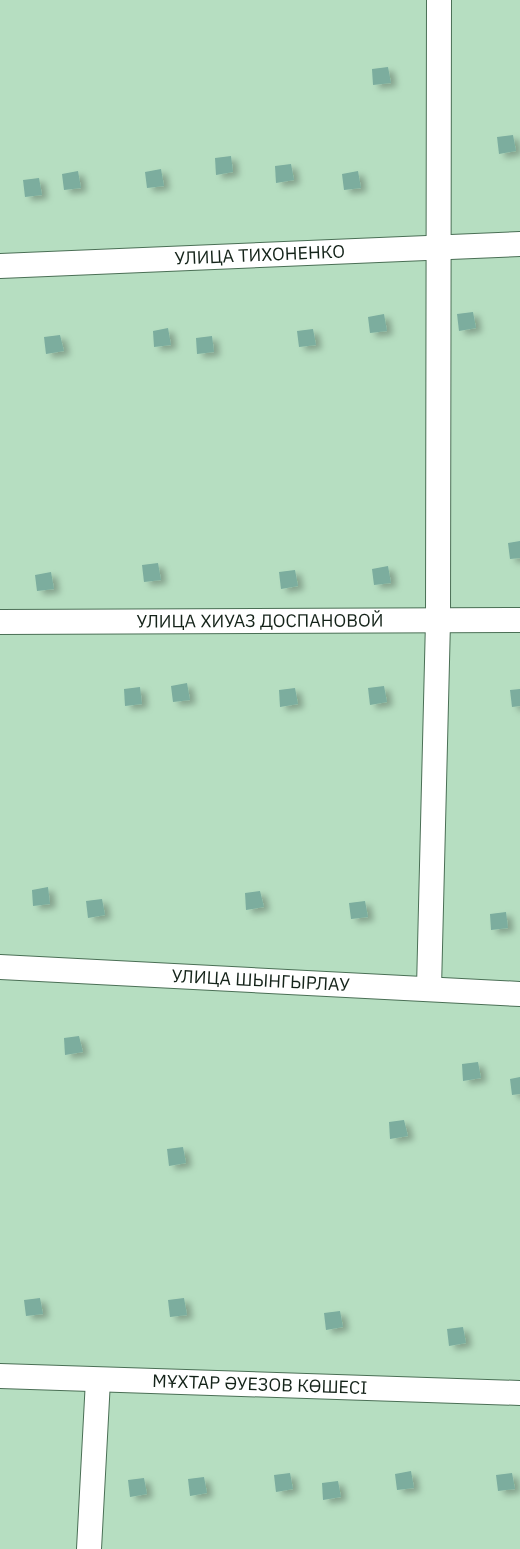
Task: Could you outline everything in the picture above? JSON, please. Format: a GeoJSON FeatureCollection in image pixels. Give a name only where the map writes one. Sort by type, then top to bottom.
{"type":"FeatureCollection","features":[{"type":"Feature","properties":{"kind":"street"},"geometry":{"type":"LineString","coordinates":[[429,988],[438,621],[439,0]]}},
{"type":"Feature","properties":{"kind":"street","name":"УЛИЦА ТИХОНЕНКО"},"geometry":{"type":"LineString","coordinates":[[0,266],[520,244]]}},
{"type":"Feature","properties":{"kind":"street","name":"УЛИЦА ХИУАЗ ДОСПАНОВОЙ"},"geometry":{"type":"LineString","coordinates":[[0,622],[520,620]]}},
{"type":"Feature","properties":{"kind":"street","name":"УЛИЦА ШЫНГЫРЛАУ"},"geometry":{"type":"LineString","coordinates":[[0,967],[520,994]]}},
{"type":"Feature","properties":{"kind":"street","name":"МҰХТАР ӘУЕЗОВ КӨШЕСІ"},"geometry":{"type":"LineString","coordinates":[[0,1376],[520,1393]]}},
{"type":"Feature","properties":{"kind":"street"},"geometry":{"type":"LineString","coordinates":[[89,1549],[98,1380]]}},
{"type":"Feature","properties":{"kind":"building"},"geometry":{"type":"Polygon","coordinates":[[[388,67],[391,83],[373,85],[372,69],[388,67]]]}},
{"type":"Feature","properties":{"kind":"building"},"geometry":{"type":"Polygon","coordinates":[[[513,135],[516,151],[499,154],[497,137],[513,135]]]}},
{"type":"Feature","properties":{"kind":"building"},"geometry":{"type":"Polygon","coordinates":[[[231,156],[233,172],[216,175],[215,158],[231,156]]]}},
{"type":"Feature","properties":{"kind":"building"},"geometry":{"type":"Polygon","coordinates":[[[291,164],[294,180],[276,183],[275,166],[291,164]]]}},
{"type":"Feature","properties":{"kind":"building"},"geometry":{"type":"Polygon","coordinates":[[[161,169],[164,186],[147,188],[145,172],[161,169]]]}},
{"type":"Feature","properties":{"kind":"building"},"geometry":{"type":"Polygon","coordinates":[[[78,171],[81,188],[64,190],[62,174],[78,171]]]}},
{"type":"Feature","properties":{"kind":"building"},"geometry":{"type":"Polygon","coordinates":[[[358,171],[361,188],[344,190],[342,174],[358,171]]]}},
{"type":"Feature","properties":{"kind":"building"},"geometry":{"type":"Polygon","coordinates":[[[39,178],[42,195],[25,197],[23,180],[39,178]]]}},
{"type":"Feature","properties":{"kind":"building"},"geometry":{"type":"Polygon","coordinates":[[[473,312],[476,328],[459,331],[457,314],[473,312]]]}},
{"type":"Feature","properties":{"kind":"building"},"geometry":{"type":"Polygon","coordinates":[[[384,314],[387,331],[370,333],[368,317],[384,314]]]}},
{"type":"Feature","properties":{"kind":"building"},"geometry":{"type":"Polygon","coordinates":[[[168,328],[171,345],[154,347],[153,331],[168,328]]]}},
{"type":"Feature","properties":{"kind":"building"},"geometry":{"type":"Polygon","coordinates":[[[313,329],[316,345],[299,347],[297,331],[313,329]]]}},
{"type":"Feature","properties":{"kind":"building"},"geometry":{"type":"Polygon","coordinates":[[[60,335],[64,351],[46,354],[44,337],[60,335]]]}},
{"type":"Feature","properties":{"kind":"building"},"geometry":{"type":"Polygon","coordinates":[[[212,336],[214,352],[197,354],[196,338],[212,336]]]}},
{"type":"Feature","properties":{"kind":"building"},"geometry":{"type":"Polygon","coordinates":[[[520,541],[520,558],[510,559],[508,543],[520,541]]]}},
{"type":"Feature","properties":{"kind":"building"},"geometry":{"type":"Polygon","coordinates":[[[158,563],[161,580],[144,582],[142,565],[158,563]]]}},
{"type":"Feature","properties":{"kind":"building"},"geometry":{"type":"Polygon","coordinates":[[[388,566],[391,583],[374,585],[372,569],[388,566]]]}},
{"type":"Feature","properties":{"kind":"building"},"geometry":{"type":"Polygon","coordinates":[[[295,570],[298,586],[281,589],[279,572],[295,570]]]}},
{"type":"Feature","properties":{"kind":"building"},"geometry":{"type":"Polygon","coordinates":[[[51,572],[54,589],[37,591],[35,575],[51,572]]]}},
{"type":"Feature","properties":{"kind":"building"},"geometry":{"type":"Polygon","coordinates":[[[187,683],[190,700],[173,702],[171,686],[187,683]]]}},
{"type":"Feature","properties":{"kind":"building"},"geometry":{"type":"Polygon","coordinates":[[[384,686],[387,702],[370,705],[368,688],[384,686]]]}},
{"type":"Feature","properties":{"kind":"building"},"geometry":{"type":"Polygon","coordinates":[[[140,687],[142,704],[125,706],[124,689],[140,687]]]}},
{"type":"Feature","properties":{"kind":"building"},"geometry":{"type":"Polygon","coordinates":[[[295,688],[298,704],[280,707],[279,690],[295,688]]]}},
{"type":"Feature","properties":{"kind":"building"},"geometry":{"type":"Polygon","coordinates":[[[520,689],[520,706],[512,707],[510,690],[520,689]]]}},
{"type":"Feature","properties":{"kind":"building"},"geometry":{"type":"Polygon","coordinates":[[[48,887],[50,904],[33,906],[32,890],[48,887]]]}},
{"type":"Feature","properties":{"kind":"building"},"geometry":{"type":"Polygon","coordinates":[[[260,891],[264,907],[246,910],[245,893],[260,891]]]}},
{"type":"Feature","properties":{"kind":"building"},"geometry":{"type":"Polygon","coordinates":[[[102,899],[105,915],[88,918],[86,901],[102,899]]]}},
{"type":"Feature","properties":{"kind":"building"},"geometry":{"type":"Polygon","coordinates":[[[365,901],[368,917],[351,919],[349,903],[365,901]]]}},
{"type":"Feature","properties":{"kind":"building"},"geometry":{"type":"Polygon","coordinates":[[[506,912],[508,928],[491,930],[490,914],[506,912]]]}},
{"type":"Feature","properties":{"kind":"building"},"geometry":{"type":"Polygon","coordinates":[[[79,1036],[83,1052],[65,1055],[64,1038],[79,1036]]]}},
{"type":"Feature","properties":{"kind":"building"},"geometry":{"type":"Polygon","coordinates":[[[478,1062],[481,1078],[463,1081],[462,1064],[478,1062]]]}},
{"type":"Feature","properties":{"kind":"building"},"geometry":{"type":"Polygon","coordinates":[[[520,1077],[520,1094],[512,1095],[510,1079],[520,1077]]]}},
{"type":"Feature","properties":{"kind":"building"},"geometry":{"type":"Polygon","coordinates":[[[404,1120],[408,1136],[390,1139],[389,1122],[404,1120]]]}},
{"type":"Feature","properties":{"kind":"building"},"geometry":{"type":"Polygon","coordinates":[[[183,1147],[186,1163],[169,1166],[167,1149],[183,1147]]]}},
{"type":"Feature","properties":{"kind":"building"},"geometry":{"type":"Polygon","coordinates":[[[40,1298],[43,1314],[26,1316],[24,1300],[40,1298]]]}},
{"type":"Feature","properties":{"kind":"building"},"geometry":{"type":"Polygon","coordinates":[[[184,1298],[187,1315],[170,1317],[168,1300],[184,1298]]]}},
{"type":"Feature","properties":{"kind":"building"},"geometry":{"type":"Polygon","coordinates":[[[340,1311],[343,1327],[326,1330],[324,1313],[340,1311]]]}},
{"type":"Feature","properties":{"kind":"building"},"geometry":{"type":"Polygon","coordinates":[[[463,1327],[466,1343],[449,1346],[447,1329],[463,1327]]]}},
{"type":"Feature","properties":{"kind":"building"},"geometry":{"type":"Polygon","coordinates":[[[411,1471],[414,1488],[397,1490],[395,1474],[411,1471]]]}},
{"type":"Feature","properties":{"kind":"building"},"geometry":{"type":"Polygon","coordinates":[[[290,1473],[293,1489],[276,1492],[274,1475],[290,1473]]]}},
{"type":"Feature","properties":{"kind":"building"},"geometry":{"type":"Polygon","coordinates":[[[512,1473],[515,1489],[498,1491],[496,1475],[512,1473]]]}},
{"type":"Feature","properties":{"kind":"building"},"geometry":{"type":"Polygon","coordinates":[[[204,1477],[207,1493],[190,1496],[188,1479],[204,1477]]]}},
{"type":"Feature","properties":{"kind":"building"},"geometry":{"type":"Polygon","coordinates":[[[144,1478],[147,1494],[130,1497],[128,1480],[144,1478]]]}},
{"type":"Feature","properties":{"kind":"building"},"geometry":{"type":"Polygon","coordinates":[[[338,1481],[341,1497],[323,1500],[322,1483],[338,1481]]]}}]}
